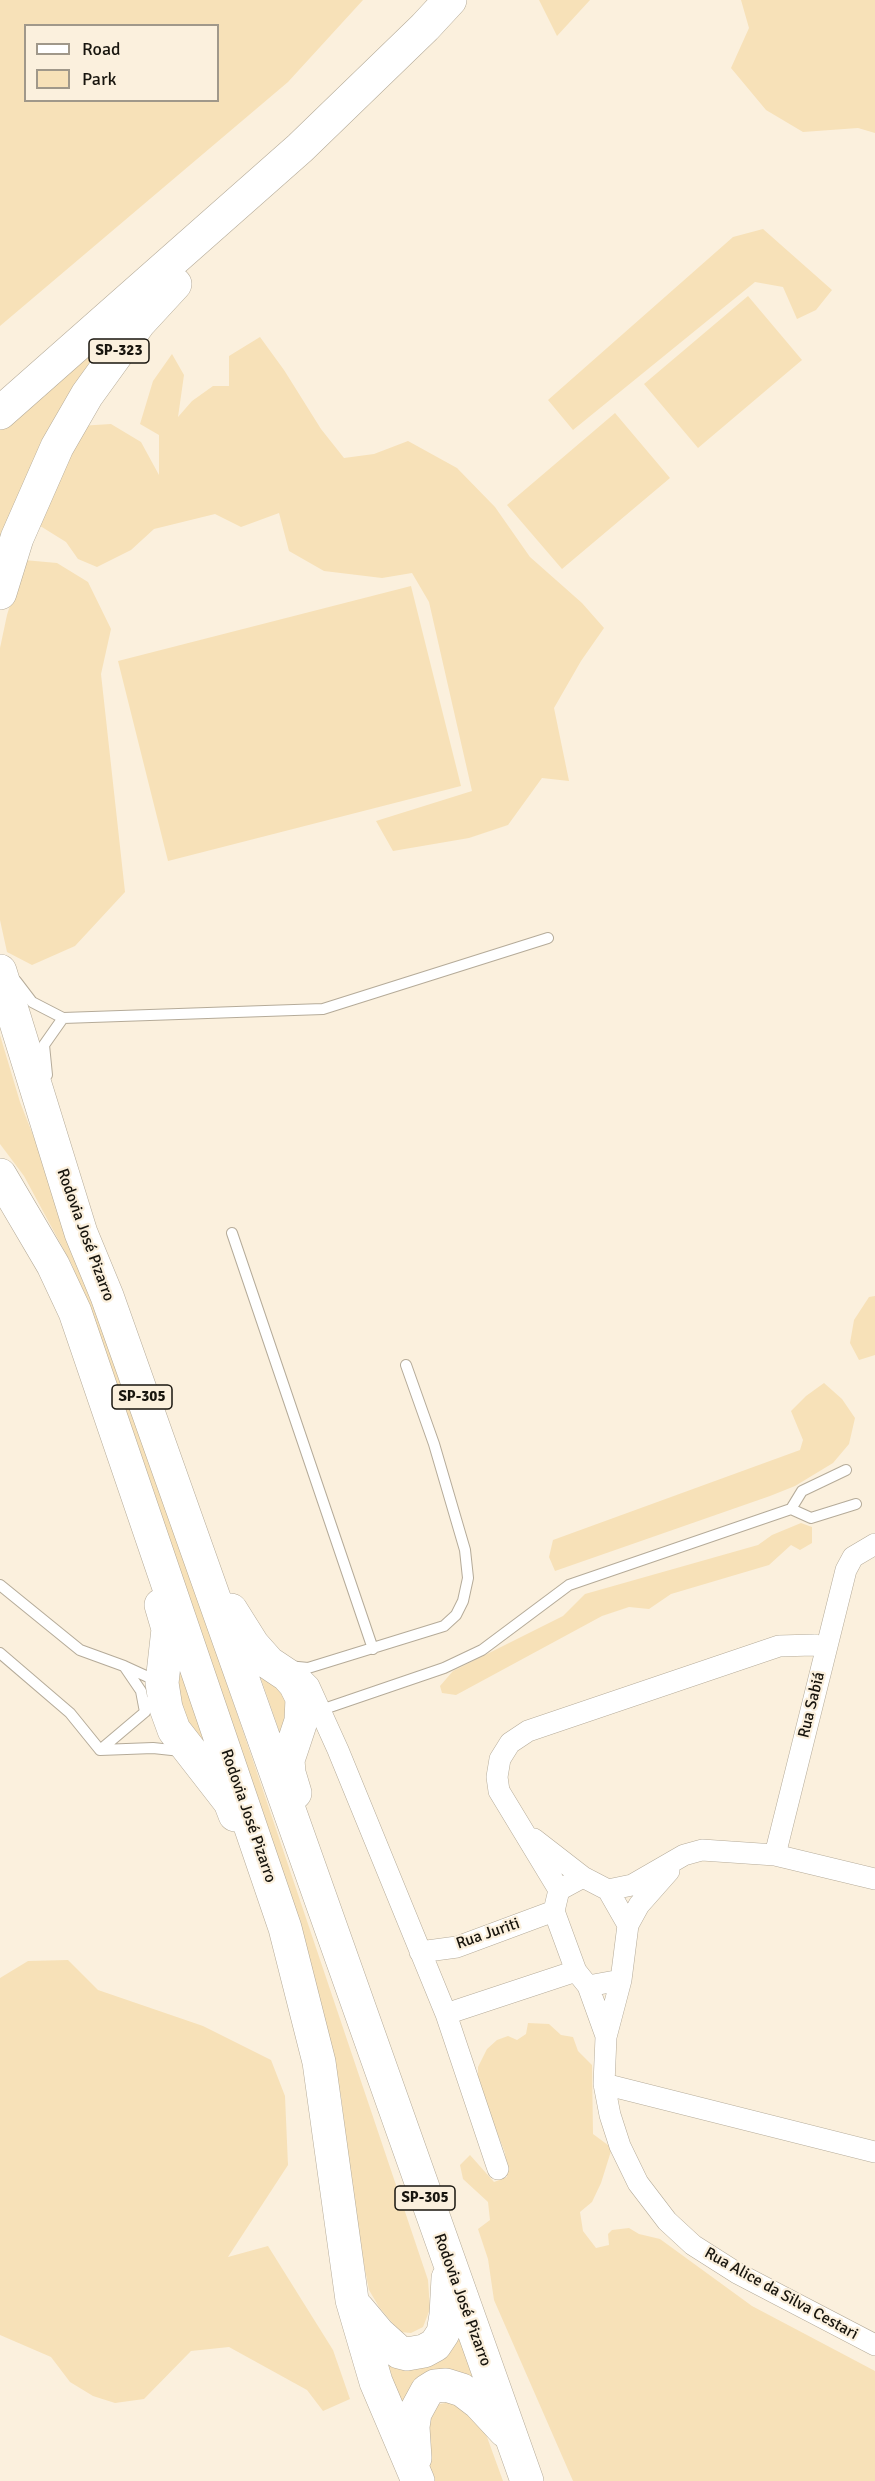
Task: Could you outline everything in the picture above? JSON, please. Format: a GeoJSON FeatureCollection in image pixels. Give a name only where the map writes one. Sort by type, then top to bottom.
{"type":"FeatureCollection","features":[{"type":"Feature","properties":{"kind":"main road","name":"SP-323"},"geometry":{"type":"LineString","coordinates":[[0,414],[300,148],[450,0]]}},
{"type":"Feature","properties":{"kind":"main road","name":"SP-323"},"geometry":{"type":"LineString","coordinates":[[0,593],[21,528],[57,447],[87,395],[139,323],[300,148]]}},
{"type":"Feature","properties":{"kind":"main road","name":"Rodovia José Pizarro"},"geometry":{"type":"LineString","coordinates":[[0,971],[81,1233],[107,1296],[190,1532]]}},
{"type":"Feature","properties":{"kind":"main road"},"geometry":{"type":"LineString","coordinates":[[0,1007],[21,1071],[42,1105]]}},
{"type":"Feature","properties":{"kind":"main road","name":"Rodovia José Pizarro"},"geometry":{"type":"LineString","coordinates":[[0,1174],[53,1265],[75,1312],[285,1928],[319,2062],[352,2300],[376,2382],[417,2480]]}},
{"type":"Feature","properties":{"kind":"main road"},"geometry":{"type":"LineString","coordinates":[[144,1516],[144,1553],[168,1629],[162,1683],[166,1708],[174,1730],[189,1752],[231,1802],[245,1843],[285,1928]]}},
{"type":"Feature","properties":{"kind":"main road"},"geometry":{"type":"LineString","coordinates":[[190,1532],[216,1572],[234,1617],[253,1646],[269,1663],[287,1675],[295,1684],[311,1716],[288,1760],[289,1773],[308,1833],[326,1914]]}},
{"type":"Feature","properties":{"kind":"main road"},"geometry":{"type":"LineString","coordinates":[[190,1532],[326,1914]]}},
{"type":"Feature","properties":{"kind":"main road","name":"Rodovia José Pizarro"},"geometry":{"type":"LineString","coordinates":[[326,1914],[527,2481]]}},
{"type":"Feature","properties":{"kind":"main road"},"geometry":{"type":"LineString","coordinates":[[352,2300],[379,2334],[399,2352],[407,2355],[424,2351],[435,2345],[443,2333],[448,2263]]}},
{"type":"Feature","properties":{"kind":"main road"},"geometry":{"type":"LineString","coordinates":[[417,2480],[413,2427],[415,2413],[427,2391],[435,2386],[446,2385],[462,2390],[489,2413],[512,2439]]}},
{"type":"Feature","properties":{"kind":"street","name":"Rua Sabiá"},"geometry":{"type":"LineString","coordinates":[[775,1855],[846,1570],[853,1557],[875,1544]]}},
{"type":"Feature","properties":{"kind":"street"},"geometry":{"type":"LineString","coordinates":[[606,2037],[554,1911],[559,1890],[499,1791],[497,1778],[500,1759],[510,1743],[528,1731],[779,1646],[826,1647]]}},
{"type":"Feature","properties":{"kind":"street"},"geometry":{"type":"LineString","coordinates":[[269,1663],[309,1677],[308,1704],[311,1716],[420,1952],[446,2014],[498,2169]]}},
{"type":"Feature","properties":{"kind":"street"},"geometry":{"type":"LineString","coordinates":[[524,1832],[583,1877],[608,1890],[628,1925]]}},
{"type":"Feature","properties":{"kind":"street"},"geometry":{"type":"LineString","coordinates":[[608,1890],[632,1885],[684,1855],[702,1850],[775,1855],[875,1879]]}},
{"type":"Feature","properties":{"kind":"street"},"geometry":{"type":"LineString","coordinates":[[628,1925],[639,1905],[684,1855]]}},
{"type":"Feature","properties":{"kind":"street"},"geometry":{"type":"LineString","coordinates":[[559,1890],[583,1877]]}},
{"type":"Feature","properties":{"kind":"street","name":"Rua Juriti"},"geometry":{"type":"LineString","coordinates":[[420,1952],[458,1947],[554,1911]]}},
{"type":"Feature","properties":{"kind":"street","name":"Rua Alice da Silva Cestari"},"geometry":{"type":"LineString","coordinates":[[628,1925],[621,1980],[606,2037],[604,2084],[610,2115],[638,2183],[667,2221],[693,2245],[737,2273],[875,2345]]}},
{"type":"Feature","properties":{"kind":"street"},"geometry":{"type":"LineString","coordinates":[[446,2014],[582,1978],[621,1980]]}},
{"type":"Feature","properties":{"kind":"street"},"geometry":{"type":"LineString","coordinates":[[604,2084],[875,2152]]}},
{"type":"Feature","properties":{"kind":"lane"},"geometry":{"type":"LineString","coordinates":[[0,961],[33,1002],[63,1018],[323,1008],[548,938]]}},
{"type":"Feature","properties":{"kind":"lane"},"geometry":{"type":"LineString","coordinates":[[51,1136],[44,1046],[63,1018]]}},
{"type":"Feature","properties":{"kind":"lane"},"geometry":{"type":"LineString","coordinates":[[232,1233],[373,1649]]}},
{"type":"Feature","properties":{"kind":"lane"},"geometry":{"type":"LineString","coordinates":[[309,1677],[373,1649],[444,1626],[456,1615],[464,1601],[468,1578],[465,1550],[434,1444],[406,1365]]}},
{"type":"Feature","properties":{"kind":"lane"},"geometry":{"type":"LineString","coordinates":[[311,1716],[444,1668],[482,1650],[569,1585],[791,1509],[802,1491],[846,1470]]}},
{"type":"Feature","properties":{"kind":"lane"},"geometry":{"type":"LineString","coordinates":[[791,1509],[812,1518],[856,1504]]}},
{"type":"Feature","properties":{"kind":"lane"},"geometry":{"type":"LineString","coordinates":[[0,1585],[80,1650],[162,1683],[145,1712],[100,1750]]}},
{"type":"Feature","properties":{"kind":"lane"},"geometry":{"type":"LineString","coordinates":[[0,1653],[70,1713],[100,1750]]}},
{"type":"Feature","properties":{"kind":"lane"},"geometry":{"type":"LineString","coordinates":[[124,1666],[141,1691],[145,1712]]}},
{"type":"Feature","properties":{"kind":"lane"},"geometry":{"type":"LineString","coordinates":[[100,1750],[153,1748],[189,1752]]}},
{"type":"Feature","properties":{"kind":"green space"},"geometry":{"type":"Polygon","coordinates":[[[0,0],[363,0],[288,82],[0,326],[0,0]]]}},
{"type":"Feature","properties":{"kind":"green space"},"geometry":{"type":"Polygon","coordinates":[[[539,0],[590,0],[557,36],[539,0]]]}},
{"type":"Feature","properties":{"kind":"green space"},"geometry":{"type":"Polygon","coordinates":[[[741,0],[875,0],[875,133],[858,128],[803,132],[766,110],[731,68],[749,28],[741,0]]]}},
{"type":"Feature","properties":{"kind":"green space"},"geometry":{"type":"Polygon","coordinates":[[[763,229],[832,290],[816,310],[797,319],[783,287],[755,282],[573,430],[548,400],[733,237],[763,229]]]}},
{"type":"Feature","properties":{"kind":"green space"},"geometry":{"type":"Polygon","coordinates":[[[748,296],[802,360],[698,448],[644,384],[748,296]]]}},
{"type":"Feature","properties":{"kind":"green space"},"geometry":{"type":"Polygon","coordinates":[[[123,320],[0,555],[0,428],[123,320]]]}},
{"type":"Feature","properties":{"kind":"green space"},"geometry":{"type":"Polygon","coordinates":[[[260,337],[321,429],[344,458],[374,454],[408,441],[457,468],[495,507],[530,557],[582,603],[604,628],[581,661],[554,708],[569,781],[542,778],[508,825],[469,838],[393,851],[376,821],[472,791],[429,602],[412,573],[382,578],[324,571],[289,551],[279,513],[241,527],[215,514],[154,529],[131,550],[97,567],[78,559],[66,542],[37,524],[79,426],[111,424],[141,442],[159,475],[159,435],[140,424],[153,381],[172,354],[184,375],[178,417],[192,401],[213,386],[229,386],[229,356],[260,337]]]}},
{"type":"Feature","properties":{"kind":"green space"},"geometry":{"type":"Polygon","coordinates":[[[615,413],[670,478],[562,569],[507,505],[615,413]]]}},
{"type":"Feature","properties":{"kind":"green space"},"geometry":{"type":"Polygon","coordinates":[[[24,560],[57,563],[88,582],[111,629],[101,674],[125,892],[75,946],[32,965],[7,952],[0,920],[0,648],[7,615],[24,560]]]}},
{"type":"Feature","properties":{"kind":"green space"},"geometry":{"type":"Polygon","coordinates":[[[411,586],[461,786],[168,861],[118,661],[411,586]]]}},
{"type":"Feature","properties":{"kind":"green space"},"geometry":{"type":"Polygon","coordinates":[[[0,1035],[20,1102],[97,1298],[428,2280],[430,2309],[423,2327],[411,2333],[400,2332],[379,2307],[369,2290],[355,2218],[341,2096],[315,1988],[72,1265],[24,1176],[0,1144],[0,1035]]]}},
{"type":"Feature","properties":{"kind":"green space"},"geometry":{"type":"Polygon","coordinates":[[[875,1296],[875,1355],[859,1360],[850,1343],[854,1320],[869,1297],[875,1296]]]}},
{"type":"Feature","properties":{"kind":"green space"},"geometry":{"type":"Polygon","coordinates":[[[824,1383],[842,1399],[855,1418],[849,1444],[833,1463],[795,1486],[770,1496],[555,1571],[549,1557],[553,1540],[800,1450],[803,1440],[791,1411],[824,1383]]]}},
{"type":"Feature","properties":{"kind":"green space"},"geometry":{"type":"Polygon","coordinates":[[[801,1523],[812,1527],[812,1543],[800,1550],[791,1545],[769,1565],[671,1594],[649,1609],[629,1607],[602,1616],[456,1695],[442,1693],[440,1686],[453,1671],[563,1616],[585,1594],[758,1545],[772,1535],[801,1523]]]}},
{"type":"Feature","properties":{"kind":"green space"},"geometry":{"type":"Polygon","coordinates":[[[181,1658],[220,1769],[175,1709],[181,1658]]]}},
{"type":"Feature","properties":{"kind":"green space"},"geometry":{"type":"Polygon","coordinates":[[[259,1673],[292,1695],[283,1742],[259,1673]]]}},
{"type":"Feature","properties":{"kind":"green space"},"geometry":{"type":"Polygon","coordinates":[[[68,1960],[98,1990],[203,2026],[271,2060],[285,2096],[288,2165],[228,2257],[268,2246],[333,2350],[350,2399],[323,2411],[307,2390],[229,2347],[191,2351],[144,2399],[115,2403],[93,2396],[70,2382],[51,2357],[0,2335],[0,1978],[28,1961],[68,1960]]]}},
{"type":"Feature","properties":{"kind":"green space"},"geometry":{"type":"Polygon","coordinates":[[[528,2023],[549,2024],[561,2035],[573,2037],[578,2051],[592,2065],[593,2134],[612,2148],[601,2183],[592,2202],[580,2212],[583,2231],[596,2248],[609,2245],[608,2234],[612,2230],[629,2228],[639,2234],[660,2239],[752,2306],[875,2371],[875,2481],[573,2481],[494,2300],[488,2259],[478,2229],[490,2220],[488,2202],[463,2179],[460,2165],[470,2155],[494,2182],[507,2177],[505,2153],[478,2084],[478,2067],[487,2049],[497,2040],[508,2036],[517,2040],[526,2034],[528,2023]]]}},
{"type":"Feature","properties":{"kind":"green space"},"geometry":{"type":"Polygon","coordinates":[[[458,2325],[485,2399],[460,2378],[407,2439],[384,2360],[413,2370],[426,2366],[458,2325]]]}},
{"type":"Feature","properties":{"kind":"green space"},"geometry":{"type":"Polygon","coordinates":[[[450,2402],[466,2407],[483,2426],[503,2481],[435,2481],[430,2470],[424,2438],[435,2405],[450,2402]]]}}]}
